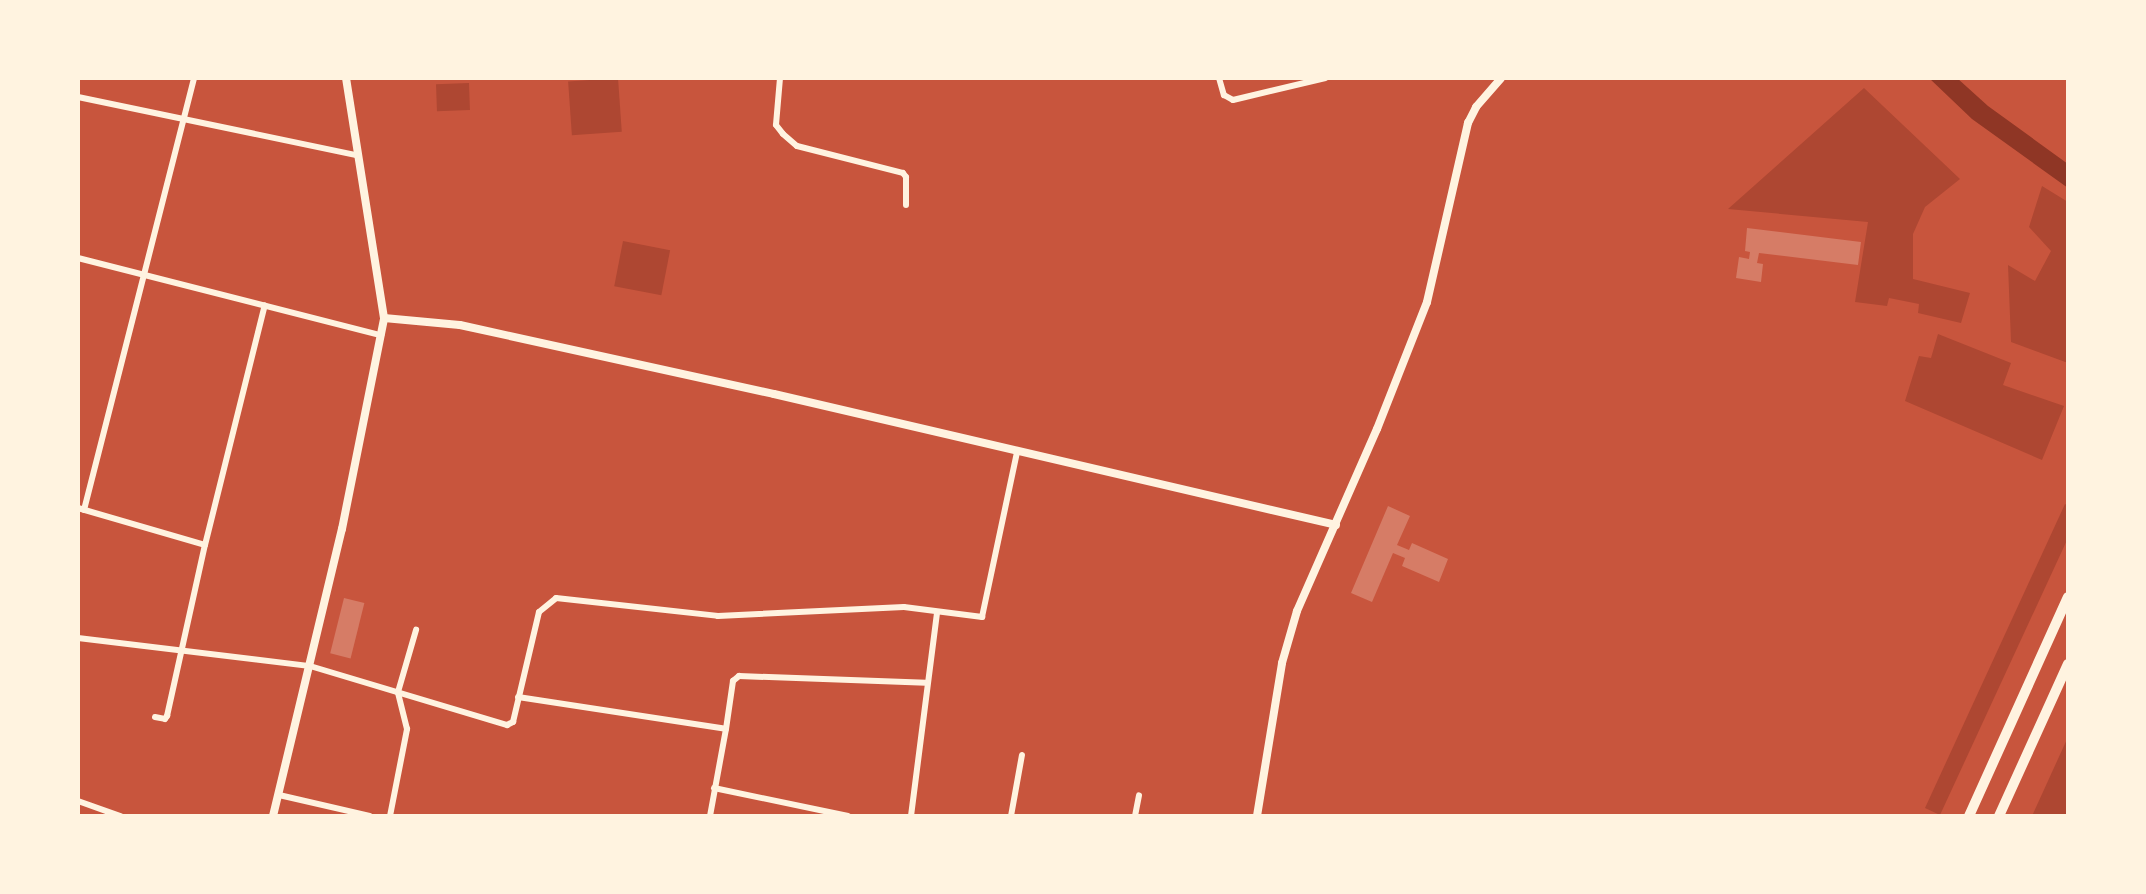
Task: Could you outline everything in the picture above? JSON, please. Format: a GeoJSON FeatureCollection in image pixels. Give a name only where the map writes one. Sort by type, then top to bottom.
{"type":"FeatureCollection","features":[{"type":"Feature","properties":{"kind":"main road"},"geometry":{"type":"LineString","coordinates":[[1969,816],[2068,597]]}},
{"type":"Feature","properties":{"kind":"main road"},"geometry":{"type":"LineString","coordinates":[[1999,816],[2068,664]]}},
{"type":"Feature","properties":{"kind":"street"},"geometry":{"type":"LineString","coordinates":[[194,78],[81,509],[205,545]]}},
{"type":"Feature","properties":{"kind":"street"},"geometry":{"type":"LineString","coordinates":[[273,816],[310,666],[384,318],[355,155],[346,78]]}},
{"type":"Feature","properties":{"kind":"street"},"geometry":{"type":"LineString","coordinates":[[780,78],[776,125],[783,134],[797,146],[903,173],[906,177],[906,205]]}},
{"type":"Feature","properties":{"kind":"street"},"geometry":{"type":"LineString","coordinates":[[1219,78],[1224,95],[1233,100],[1325,78]]}},
{"type":"Feature","properties":{"kind":"street"},"geometry":{"type":"LineString","coordinates":[[1257,816],[1282,663],[1297,611],[1336,525],[1427,302],[1468,123],[1500,78]]}},
{"type":"Feature","properties":{"kind":"street"},"geometry":{"type":"LineString","coordinates":[[78,97],[184,122],[355,155]]}},
{"type":"Feature","properties":{"kind":"street"},"geometry":{"type":"LineString","coordinates":[[78,258],[381,335]]}},
{"type":"Feature","properties":{"kind":"street"},"geometry":{"type":"LineString","coordinates":[[155,717],[165,719],[167,716],[205,545],[265,305]]}},
{"type":"Feature","properties":{"kind":"street"},"geometry":{"type":"LineString","coordinates":[[384,318],[460,325],[774,394],[1336,525]]}},
{"type":"Feature","properties":{"kind":"street"},"geometry":{"type":"LineString","coordinates":[[78,638],[310,666],[507,725],[513,722],[539,612],[556,598],[718,616],[904,607],[982,617],[1017,452]]}},
{"type":"Feature","properties":{"kind":"street"},"geometry":{"type":"LineString","coordinates":[[911,816],[937,613]]}},
{"type":"Feature","properties":{"kind":"street"},"geometry":{"type":"LineString","coordinates":[[390,816],[407,729],[398,692],[416,630]]}},
{"type":"Feature","properties":{"kind":"street"},"geometry":{"type":"LineString","coordinates":[[710,816],[733,681],[739,676],[926,683]]}},
{"type":"Feature","properties":{"kind":"street"},"geometry":{"type":"LineString","coordinates":[[518,697],[726,729]]}},
{"type":"Feature","properties":{"kind":"street"},"geometry":{"type":"LineString","coordinates":[[1011,816],[1022,755]]}},
{"type":"Feature","properties":{"kind":"street"},"geometry":{"type":"LineString","coordinates":[[714,788],[848,816]]}},
{"type":"Feature","properties":{"kind":"street"},"geometry":{"type":"LineString","coordinates":[[279,795],[370,816]]}},
{"type":"Feature","properties":{"kind":"street"},"geometry":{"type":"LineString","coordinates":[[1135,816],[1139,795]]}},
{"type":"Feature","properties":{"kind":"street"},"geometry":{"type":"LineString","coordinates":[[78,801],[120,816]]}},
{"type":"Feature","properties":{"kind":"shaded area"},"geometry":{"type":"Polygon","coordinates":[[[618,78],[622,132],[572,135],[568,81],[618,78]]]}},
{"type":"Feature","properties":{"kind":"shaded area"},"geometry":{"type":"Polygon","coordinates":[[[1929,78],[1957,78],[1988,106],[2068,164],[2068,188],[1972,119],[1929,78]]]}},
{"type":"Feature","properties":{"kind":"shaded area"},"geometry":{"type":"Polygon","coordinates":[[[469,83],[470,110],[437,111],[436,84],[469,83]]]}},
{"type":"Feature","properties":{"kind":"shaded area"},"geometry":{"type":"Polygon","coordinates":[[[1864,88],[1960,179],[1925,207],[1913,234],[1913,279],[1970,293],[1961,323],[1918,313],[1919,304],[1889,298],[1887,306],[1855,302],[1868,222],[1728,209],[1864,88]]]}},
{"type":"Feature","properties":{"kind":"shaded area"},"geometry":{"type":"Polygon","coordinates":[[[2042,186],[2068,202],[2068,363],[2011,342],[2008,265],[2035,281],[2051,251],[2029,227],[2042,186]]]}},
{"type":"Feature","properties":{"kind":"shaded area"},"geometry":{"type":"Polygon","coordinates":[[[623,241],[670,250],[661,295],[614,286],[623,241]]]}},
{"type":"Feature","properties":{"kind":"shaded area"},"geometry":{"type":"Polygon","coordinates":[[[1938,334],[2011,363],[2003,385],[2064,406],[2042,460],[1905,401],[1919,356],[1931,358],[1938,334]]]}},
{"type":"Feature","properties":{"kind":"shaded area"},"geometry":{"type":"Polygon","coordinates":[[[2065,504],[2068,506],[2068,538],[1940,815],[1925,808],[2065,504]]]}},
{"type":"Feature","properties":{"kind":"shaded area"},"geometry":{"type":"Polygon","coordinates":[[[2068,737],[2068,816],[2032,816],[2068,737]]]}},
{"type":"Feature","properties":{"kind":"building"},"geometry":{"type":"Polygon","coordinates":[[[1747,228],[1861,242],[1858,265],[1759,253],[1757,263],[1763,264],[1761,282],[1736,278],[1739,257],[1749,259],[1750,252],[1745,251],[1747,228]]]}},
{"type":"Feature","properties":{"kind":"building"},"geometry":{"type":"Polygon","coordinates":[[[1388,506],[1410,516],[1397,545],[1409,550],[1412,543],[1448,559],[1439,582],[1402,566],[1405,558],[1393,553],[1372,602],[1351,593],[1388,506]]]}},
{"type":"Feature","properties":{"kind":"building"},"geometry":{"type":"Polygon","coordinates":[[[344,598],[364,603],[351,658],[330,653],[344,598]]]}}]}
